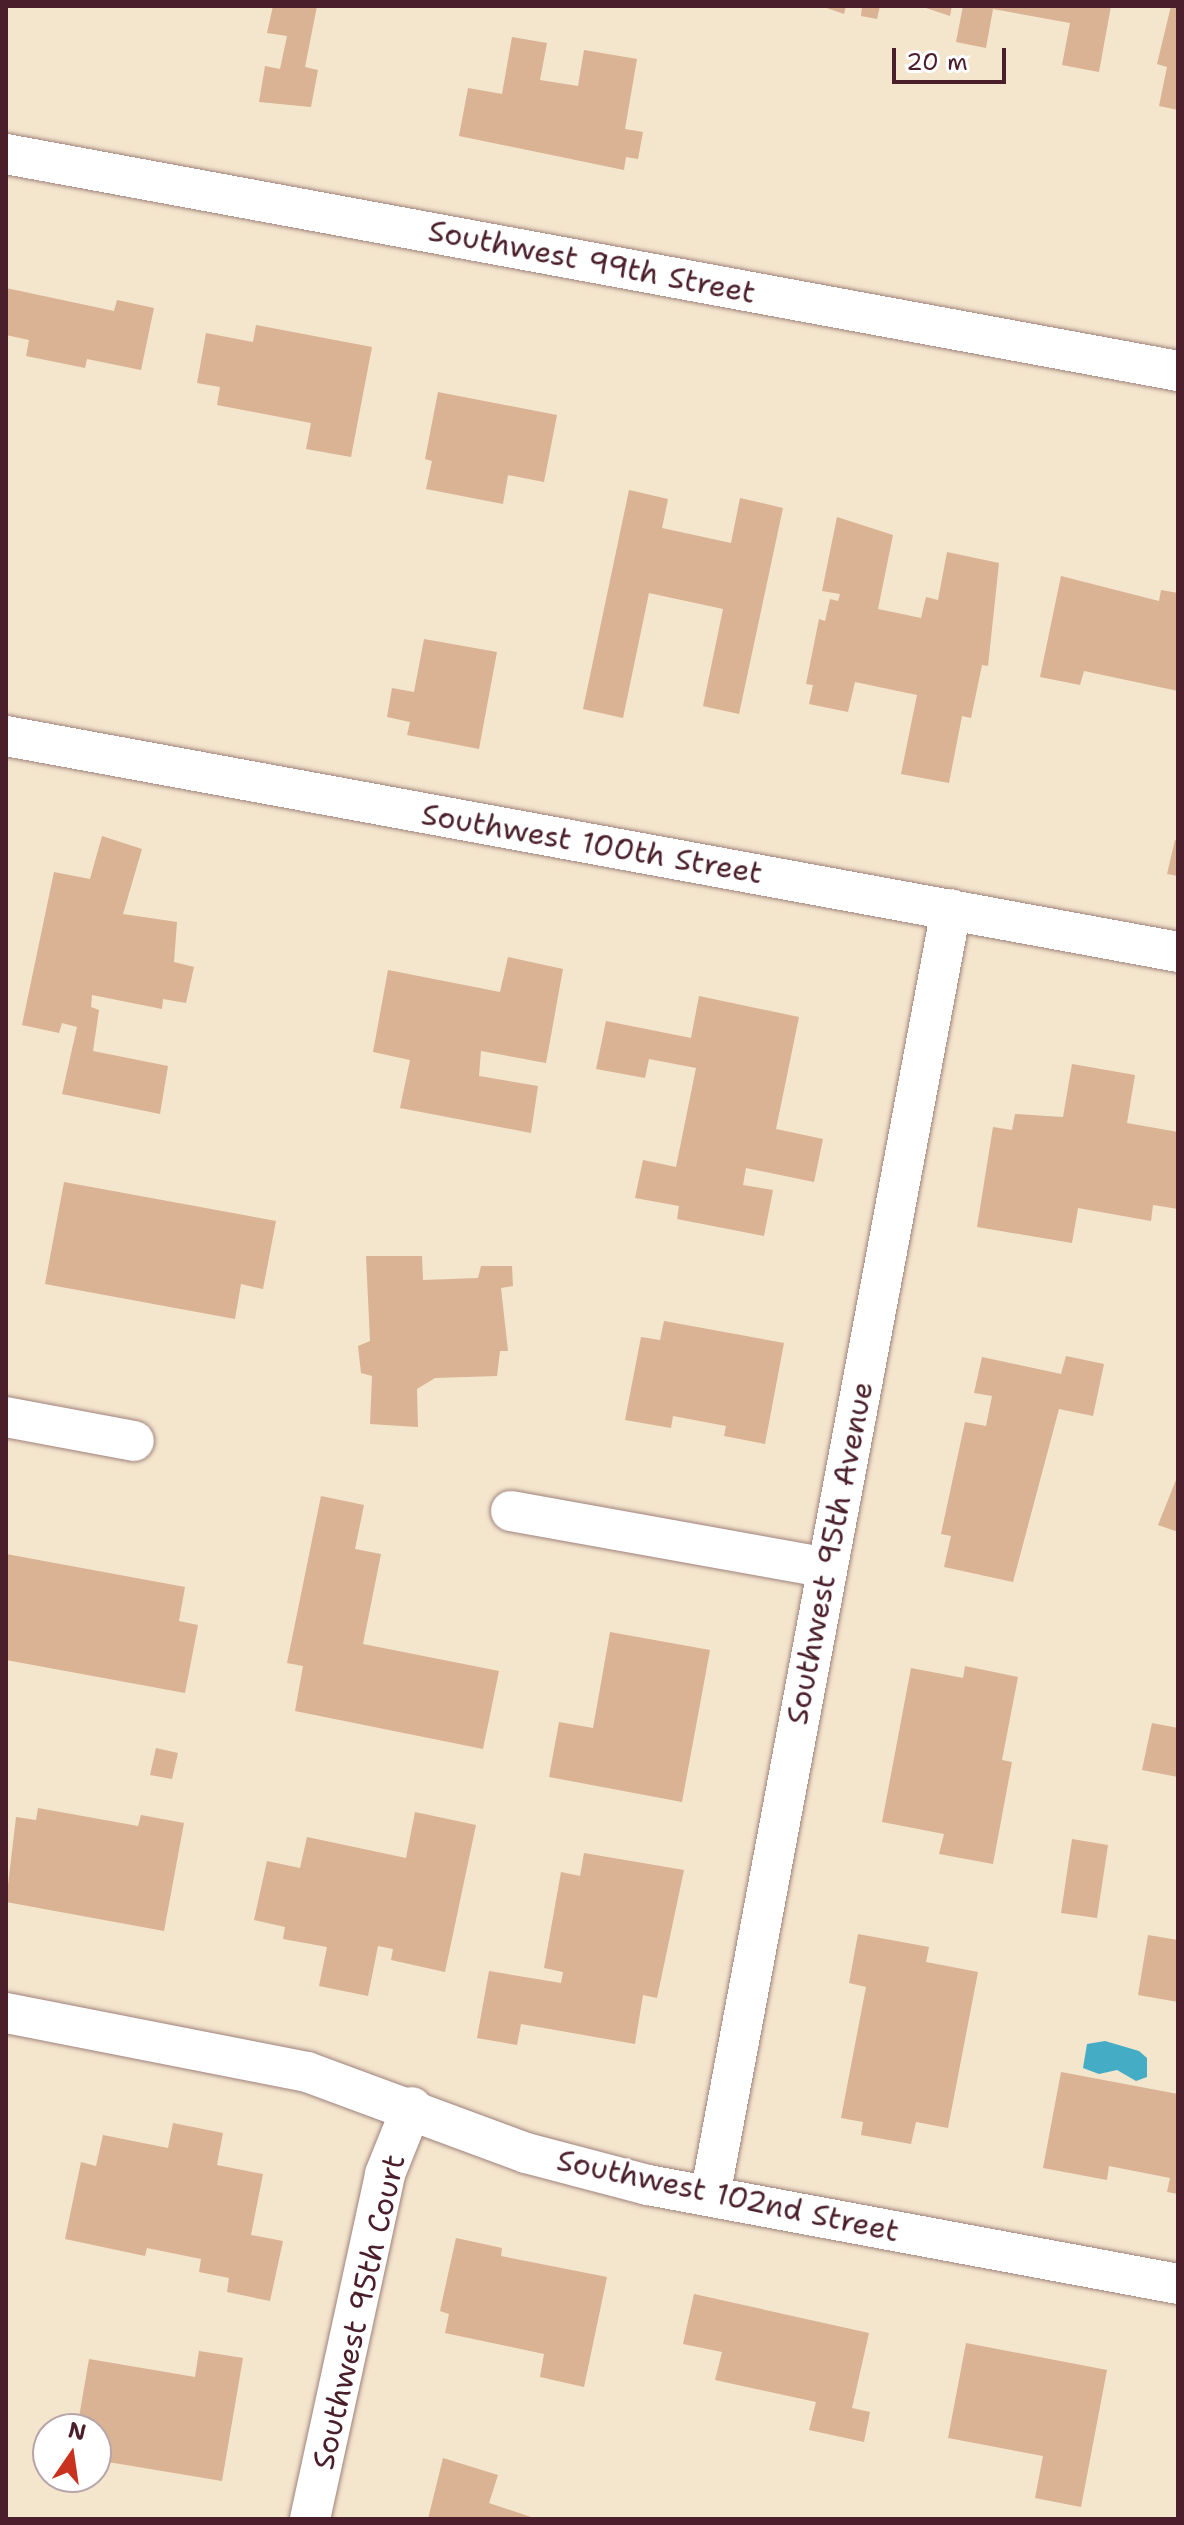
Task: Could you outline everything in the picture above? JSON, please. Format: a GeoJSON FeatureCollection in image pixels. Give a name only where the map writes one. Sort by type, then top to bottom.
{"type":"FeatureCollection","features":[{"type":"Feature","properties":{"kind":"street","name":"Southwest 99th Street"},"geometry":{"type":"LineString","coordinates":[[6,154],[1178,371]]}},
{"type":"Feature","properties":{"kind":"street","name":"Southwest 100th Street"},"geometry":{"type":"LineString","coordinates":[[6,736],[1178,952]]}},
{"type":"Feature","properties":{"kind":"street","name":"Southwest 95th Avenue"},"geometry":{"type":"LineString","coordinates":[[710,2196],[951,909]]}},
{"type":"Feature","properties":{"kind":"street"},"geometry":{"type":"LineString","coordinates":[[6,1417],[134,1441]]}},
{"type":"Feature","properties":{"kind":"street"},"geometry":{"type":"LineString","coordinates":[[511,1511],[827,1568]]}},
{"type":"Feature","properties":{"kind":"street","name":"Southwest 102nd Street"},"geometry":{"type":"LineString","coordinates":[[6,2013],[307,2072],[412,2107],[526,2153],[710,2196],[1178,2284]]}},
{"type":"Feature","properties":{"kind":"street","name":"Southwest 95th Court"},"geometry":{"type":"LineString","coordinates":[[310,2519],[385,2174],[412,2107]]}},
{"type":"Feature","properties":{"kind":"water"},"geometry":{"type":"Polygon","coordinates":[[[1105,2041],[1139,2051],[1147,2058],[1147,2077],[1136,2081],[1117,2070],[1099,2074],[1083,2068],[1087,2044],[1105,2041]]]}},
{"type":"Feature","properties":{"kind":"building"},"geometry":{"type":"Polygon","coordinates":[[[273,6],[317,6],[305,67],[318,70],[311,107],[259,102],[265,66],[280,69],[287,36],[267,33],[273,6]]]}},
{"type":"Feature","properties":{"kind":"building"},"geometry":{"type":"Polygon","coordinates":[[[821,6],[846,6],[844,14],[821,6]]]}},
{"type":"Feature","properties":{"kind":"building"},"geometry":{"type":"Polygon","coordinates":[[[862,6],[880,6],[877,19],[861,16],[862,6]]]}},
{"type":"Feature","properties":{"kind":"building"},"geometry":{"type":"Polygon","coordinates":[[[920,6],[952,6],[950,16],[920,6]]]}},
{"type":"Feature","properties":{"kind":"building"},"geometry":{"type":"Polygon","coordinates":[[[963,6],[1111,6],[1099,72],[1062,65],[1070,23],[993,9],[986,48],[956,42],[963,6]]]}},
{"type":"Feature","properties":{"kind":"building"},"geometry":{"type":"Polygon","coordinates":[[[1171,6],[1178,6],[1178,110],[1159,106],[1167,67],[1157,64],[1171,6]]]}},
{"type":"Feature","properties":{"kind":"building"},"geometry":{"type":"Polygon","coordinates":[[[512,37],[547,43],[540,80],[578,86],[584,50],[637,59],[625,129],[643,132],[638,159],[626,157],[624,170],[459,136],[468,88],[502,94],[512,37]]]}},
{"type":"Feature","properties":{"kind":"building"},"geometry":{"type":"Polygon","coordinates":[[[6,288],[114,311],[117,300],[154,308],[141,370],[87,359],[85,368],[26,356],[29,340],[6,335],[6,288]]]}},
{"type":"Feature","properties":{"kind":"building"},"geometry":{"type":"Polygon","coordinates":[[[256,325],[372,347],[351,457],[306,449],[311,423],[217,405],[220,387],[197,383],[206,333],[253,342],[256,325]]]}},
{"type":"Feature","properties":{"kind":"building"},"geometry":{"type":"Polygon","coordinates":[[[438,392],[557,415],[544,482],[508,475],[503,504],[426,489],[432,461],[425,459],[438,392]]]}},
{"type":"Feature","properties":{"kind":"building"},"geometry":{"type":"Polygon","coordinates":[[[629,490],[668,499],[662,528],[731,543],[740,498],[783,508],[739,714],[703,706],[723,609],[649,593],[623,718],[583,709],[629,490]]]}},
{"type":"Feature","properties":{"kind":"building"},"geometry":{"type":"Polygon","coordinates":[[[837,517],[893,535],[878,609],[921,618],[926,597],[938,600],[947,552],[999,563],[988,666],[982,665],[971,718],[962,716],[949,783],[901,774],[917,695],[855,682],[848,712],[809,704],[813,685],[806,684],[819,619],[825,621],[830,599],[838,601],[840,594],[822,591],[837,517]]]}},
{"type":"Feature","properties":{"kind":"building"},"geometry":{"type":"Polygon","coordinates":[[[1061,576],[1159,601],[1161,590],[1178,593],[1178,691],[1084,671],[1080,685],[1040,677],[1061,576]]]}},
{"type":"Feature","properties":{"kind":"building"},"geometry":{"type":"Polygon","coordinates":[[[424,639],[497,652],[479,749],[407,735],[410,722],[387,717],[392,688],[414,692],[424,639]]]}},
{"type":"Feature","properties":{"kind":"building"},"geometry":{"type":"Polygon","coordinates":[[[102,836],[142,849],[123,914],[177,922],[174,962],[194,967],[186,1003],[163,999],[162,1009],[92,995],[91,1007],[99,1010],[93,1051],[168,1066],[160,1114],[62,1094],[77,1027],[62,1023],[59,1033],[22,1025],[54,872],[90,879],[102,836]]]}},
{"type":"Feature","properties":{"kind":"building"},"geometry":{"type":"Polygon","coordinates":[[[1175,840],[1178,841],[1178,876],[1167,874],[1175,840]]]}},
{"type":"Feature","properties":{"kind":"building"},"geometry":{"type":"Polygon","coordinates":[[[508,957],[563,969],[546,1063],[481,1051],[479,1076],[538,1086],[531,1133],[400,1108],[410,1060],[373,1052],[388,970],[500,992],[508,957]]]}},
{"type":"Feature","properties":{"kind":"building"},"geometry":{"type":"Polygon","coordinates":[[[699,996],[799,1017],[776,1129],[823,1139],[814,1182],[746,1168],[743,1185],[773,1190],[764,1236],[677,1219],[679,1206],[635,1198],[643,1160],[676,1167],[696,1068],[649,1059],[645,1078],[596,1069],[606,1021],[691,1038],[699,996]]]}},
{"type":"Feature","properties":{"kind":"building"},"geometry":{"type":"Polygon","coordinates":[[[1072,1064],[1135,1075],[1127,1123],[1178,1132],[1178,1209],[1153,1205],[1151,1221],[1078,1208],[1072,1243],[977,1227],[993,1127],[1012,1130],[1015,1114],[1063,1117],[1072,1064]]]}},
{"type":"Feature","properties":{"kind":"building"},"geometry":{"type":"Polygon","coordinates":[[[64,1182],[276,1221],[263,1289],[241,1284],[235,1319],[45,1284],[64,1182]]]}},
{"type":"Feature","properties":{"kind":"building"},"geometry":{"type":"Polygon","coordinates":[[[366,1256],[422,1256],[423,1280],[478,1278],[481,1266],[512,1266],[513,1286],[501,1288],[508,1351],[500,1351],[497,1376],[435,1378],[417,1389],[418,1427],[370,1424],[372,1376],[361,1373],[358,1346],[370,1341],[366,1256]]]}},
{"type":"Feature","properties":{"kind":"building"},"geometry":{"type":"Polygon","coordinates":[[[664,1321],[784,1343],[765,1444],[724,1436],[726,1426],[673,1416],[671,1428],[625,1420],[641,1337],[660,1340],[664,1321]]]}},
{"type":"Feature","properties":{"kind":"building"},"geometry":{"type":"Polygon","coordinates":[[[1066,1356],[1104,1364],[1093,1416],[1059,1409],[1013,1582],[944,1567],[951,1536],[941,1534],[965,1422],[986,1426],[992,1396],[974,1393],[982,1357],[1061,1374],[1066,1356]]]}},
{"type":"Feature","properties":{"kind":"building"},"geometry":{"type":"Polygon","coordinates":[[[1178,1475],[1178,1532],[1158,1525],[1178,1475]]]}},
{"type":"Feature","properties":{"kind":"building"},"geometry":{"type":"Polygon","coordinates":[[[321,1496],[364,1505],[355,1549],[381,1554],[363,1644],[499,1671],[483,1749],[295,1711],[303,1666],[287,1663],[321,1496]]]}},
{"type":"Feature","properties":{"kind":"building"},"geometry":{"type":"Polygon","coordinates":[[[6,1554],[185,1587],[179,1621],[198,1625],[185,1693],[6,1660],[6,1554]]]}},
{"type":"Feature","properties":{"kind":"building"},"geometry":{"type":"Polygon","coordinates":[[[610,1632],[710,1650],[682,1802],[549,1777],[559,1722],[593,1728],[610,1632]]]}},
{"type":"Feature","properties":{"kind":"building"},"geometry":{"type":"Polygon","coordinates":[[[965,1666],[1018,1677],[1002,1760],[1012,1762],[993,1864],[939,1854],[944,1834],[882,1822],[911,1668],[963,1678],[965,1666]]]}},
{"type":"Feature","properties":{"kind":"building"},"geometry":{"type":"Polygon","coordinates":[[[1152,1723],[1178,1728],[1178,1777],[1142,1770],[1152,1723]]]}},
{"type":"Feature","properties":{"kind":"building"},"geometry":{"type":"Polygon","coordinates":[[[156,1748],[178,1753],[172,1779],[150,1775],[156,1748]]]}},
{"type":"Feature","properties":{"kind":"building"},"geometry":{"type":"Polygon","coordinates":[[[38,1808],[138,1826],[141,1815],[184,1823],[164,1931],[6,1902],[16,1817],[36,1820],[38,1808]]]}},
{"type":"Feature","properties":{"kind":"building"},"geometry":{"type":"Polygon","coordinates":[[[415,1812],[476,1825],[445,1972],[391,1960],[393,1949],[378,1946],[368,1996],[319,1986],[327,1947],[283,1939],[285,1927],[254,1920],[267,1861],[300,1868],[307,1837],[406,1858],[415,1812]]]}},
{"type":"Feature","properties":{"kind":"building"},"geometry":{"type":"Polygon","coordinates":[[[1072,1839],[1108,1845],[1097,1918],[1061,1913],[1072,1839]]]}},
{"type":"Feature","properties":{"kind":"building"},"geometry":{"type":"Polygon","coordinates":[[[584,1853],[684,1870],[657,1998],[643,1995],[635,2044],[521,2024],[517,2045],[477,2038],[489,1971],[561,1983],[563,1972],[544,1968],[561,1872],[580,1876],[584,1853]]]}},
{"type":"Feature","properties":{"kind":"building"},"geometry":{"type":"Polygon","coordinates":[[[858,1934],[929,1947],[926,1962],[978,1972],[948,2128],[916,2122],[911,2144],[861,2135],[863,2122],[841,2118],[866,1987],[849,1983],[858,1934]]]}},
{"type":"Feature","properties":{"kind":"building"},"geometry":{"type":"Polygon","coordinates":[[[1148,1935],[1178,1940],[1178,2002],[1138,1995],[1148,1935]]]}},
{"type":"Feature","properties":{"kind":"building"},"geometry":{"type":"Polygon","coordinates":[[[1061,2072],[1178,2094],[1178,2194],[1167,2192],[1170,2178],[1109,2166],[1107,2180],[1043,2168],[1061,2072]]]}},
{"type":"Feature","properties":{"kind":"building"},"geometry":{"type":"Polygon","coordinates":[[[173,2123],[223,2133],[217,2165],[263,2174],[251,2235],[283,2241],[270,2301],[227,2292],[229,2278],[199,2272],[201,2259],[147,2248],[145,2256],[65,2239],[81,2162],[96,2166],[103,2135],[168,2148],[173,2123]]]}},
{"type":"Feature","properties":{"kind":"building"},"geometry":{"type":"Polygon","coordinates":[[[456,2238],[502,2248],[501,2256],[607,2277],[584,2387],[540,2377],[544,2354],[445,2333],[449,2314],[440,2311],[456,2238]]]}},
{"type":"Feature","properties":{"kind":"building"},"geometry":{"type":"Polygon","coordinates":[[[694,2294],[869,2333],[852,2408],[870,2412],[864,2442],[809,2430],[816,2402],[715,2380],[722,2352],[683,2344],[694,2294]]]}},
{"type":"Feature","properties":{"kind":"building"},"geometry":{"type":"Polygon","coordinates":[[[966,2343],[1107,2370],[1081,2507],[1035,2498],[1043,2456],[948,2438],[966,2343]]]}},
{"type":"Feature","properties":{"kind":"building"},"geometry":{"type":"Polygon","coordinates":[[[199,2351],[243,2358],[222,2481],[112,2463],[112,2413],[80,2413],[89,2359],[195,2377],[199,2351]]]}},
{"type":"Feature","properties":{"kind":"building"},"geometry":{"type":"Polygon","coordinates":[[[443,2458],[498,2475],[489,2503],[537,2519],[428,2519],[443,2458]]]}}]}
